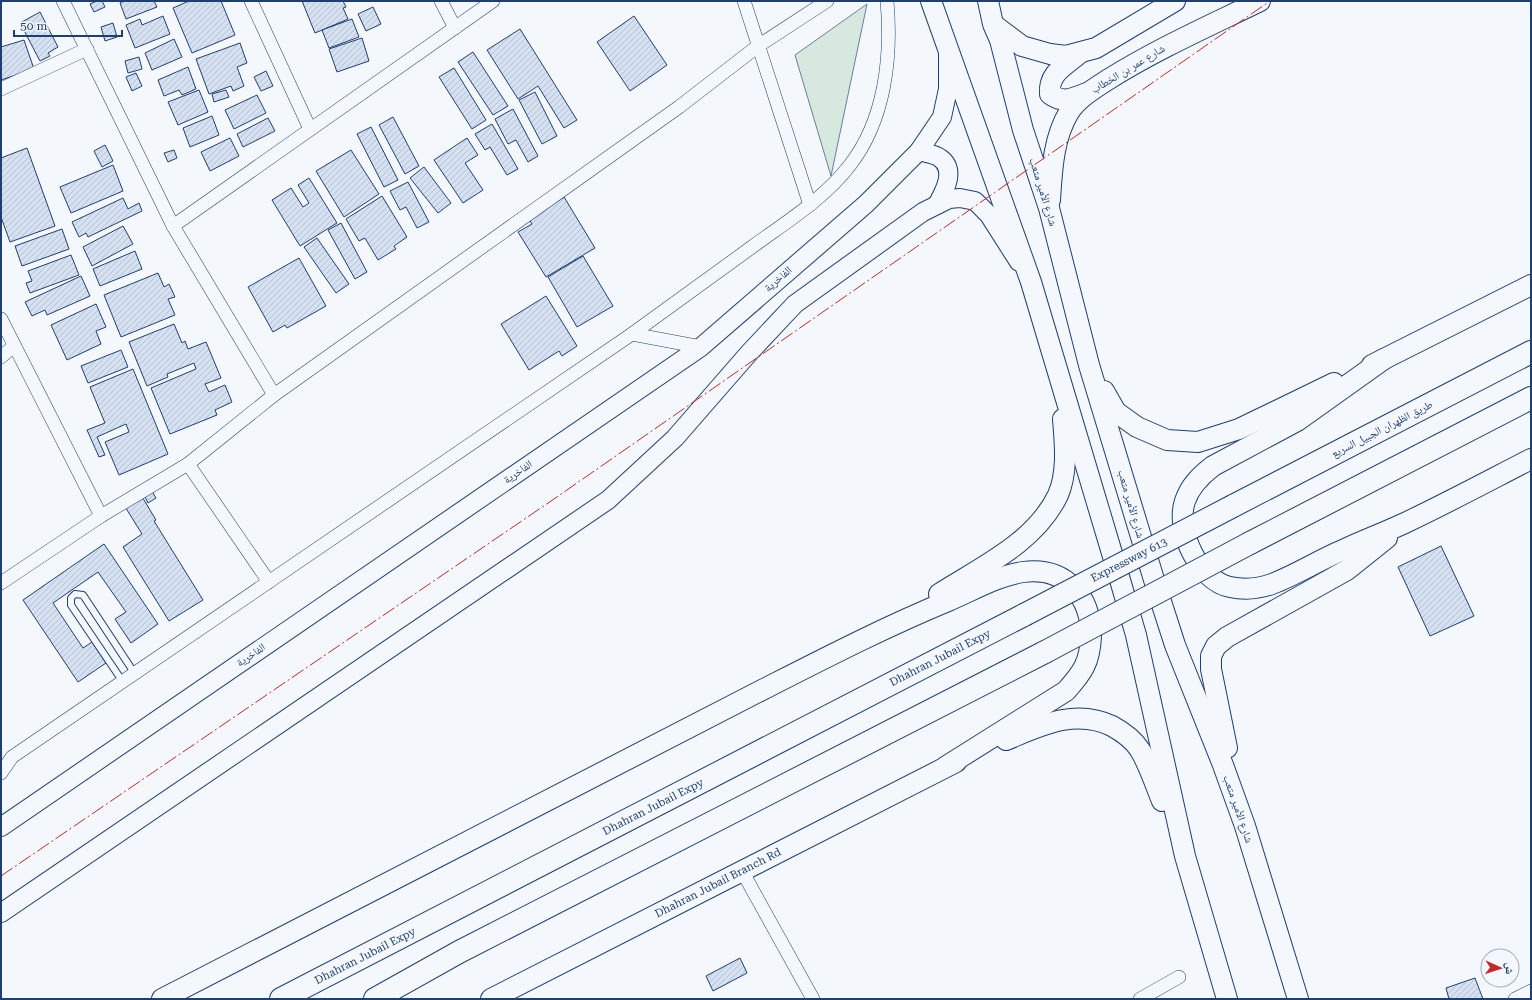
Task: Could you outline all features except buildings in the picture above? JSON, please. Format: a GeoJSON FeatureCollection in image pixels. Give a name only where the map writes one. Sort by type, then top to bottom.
{"type":"FeatureCollection","features":[{"type":"Feature","properties":{"kind":"highway","name":"طريق الظهران الجبيل السريع"},"geometry":{"type":"LineString","coordinates":[[1233,506],[1531,352]]}},
{"type":"Feature","properties":{"kind":"highway"},"geometry":{"type":"LineString","coordinates":[[375,999],[466,948],[1045,652],[1250,543],[1531,398]]}},
{"type":"Feature","properties":{"kind":"highway","name":"Expressway 613"},"geometry":{"type":"LineString","coordinates":[[1024,615],[1233,506]]}},
{"type":"Feature","properties":{"kind":"highway","name":"Dhahran Jubail Expy"},"geometry":{"type":"LineString","coordinates":[[281,999],[1024,615]]}},
{"type":"Feature","properties":{"kind":"main road"},"geometry":{"type":"LineString","coordinates":[[932,1],[1031,282],[1136,634],[1185,856],[1227,999]]}},
{"type":"Feature","properties":{"kind":"main road","name":"شارع الأمير متعب"},"geometry":{"type":"LineString","coordinates":[[988,1],[993,24],[1000,40],[1023,130],[1049,208],[1089,365],[1155,583],[1175,645],[1223,765],[1245,826],[1298,999]]}},
{"type":"Feature","properties":{"kind":"main road"},"geometry":{"type":"LineString","coordinates":[[993,24],[1022,46],[1050,54],[1066,56],[1080,54],[1096,48],[1175,1]]}},
{"type":"Feature","properties":{"kind":"main road","name":"شارع عمر بن الخطاب"},"geometry":{"type":"LineString","coordinates":[[1049,208],[1054,156],[1059,134],[1070,111],[1088,93],[1140,60],[1260,1]]}},
{"type":"Feature","properties":{"kind":"main road"},"geometry":{"type":"LineString","coordinates":[[1080,54],[1056,73],[1049,83],[1050,94],[1058,100],[1072,99],[1088,93]]}},
{"type":"Feature","properties":{"kind":"main road"},"geometry":{"type":"LineString","coordinates":[[1089,365],[1116,412],[1137,427],[1167,440],[1198,442],[1239,429],[1384,359],[1531,285]]}},
{"type":"Feature","properties":{"kind":"main road"},"geometry":{"type":"LineString","coordinates":[[1384,359],[1297,421],[1213,466],[1200,475],[1191,487],[1184,503],[1183,520],[1187,539],[1199,566],[1215,580],[1229,587],[1251,589],[1272,584],[1344,549],[1406,523],[1531,458]]}},
{"type":"Feature","properties":{"kind":"main road"},"geometry":{"type":"LineString","coordinates":[[890,626],[1031,534],[1045,516],[1058,495],[1063,473],[1065,451],[1059,380]]}},
{"type":"Feature","properties":{"kind":"main road"},"geometry":{"type":"LineString","coordinates":[[1245,826],[1214,688],[1211,656],[1216,646],[1240,629],[1347,570],[1406,523]]}},
{"type":"Feature","properties":{"kind":"main road"},"geometry":{"type":"LineString","coordinates":[[162,999],[629,757],[890,626],[999,579],[1024,572],[1043,573],[1061,578],[1078,590],[1090,623],[1090,646],[1087,664],[1079,678],[1066,691],[945,767]]}},
{"type":"Feature","properties":{"kind":"main road"},"geometry":{"type":"LineString","coordinates":[[945,767],[1045,724],[1075,717],[1105,723],[1122,732],[1140,750],[1185,856]]}},
{"type":"Feature","properties":{"kind":"main road","name":"Dhahran Jubail Branch Rd"},"geometry":{"type":"LineString","coordinates":[[491,999],[945,767]]}},
{"type":"Feature","properties":{"kind":"main road"},"geometry":{"type":"LineString","coordinates":[[1286,958],[1286,999]]}},
{"type":"Feature","properties":{"kind":"main road"},"geometry":{"type":"LineString","coordinates":[[1218,971],[1234,999]]}},
{"type":"Feature","properties":{"kind":"street"},"geometry":{"type":"LineString","coordinates":[[63,1],[173,226],[274,395]]}},
{"type":"Feature","properties":{"kind":"street"},"geometry":{"type":"LineString","coordinates":[[251,1],[310,129]]}},
{"type":"Feature","properties":{"kind":"street"},"geometry":{"type":"LineString","coordinates":[[441,1],[454,28]]}},
{"type":"Feature","properties":{"kind":"street"},"geometry":{"type":"LineString","coordinates":[[173,226],[493,1]]}},
{"type":"Feature","properties":{"kind":"street"},"geometry":{"type":"LineString","coordinates":[[744,1],[810,205]]}},
{"type":"Feature","properties":{"kind":"street"},"geometry":{"type":"LineString","coordinates":[[1,583],[101,516],[188,464],[274,395],[679,107],[758,46],[826,1]]}},
{"type":"Feature","properties":{"kind":"street"},"geometry":{"type":"LineString","coordinates":[[1,773],[12,757],[632,334],[810,205],[850,165],[867,136],[878,107],[885,81],[888,54],[889,24],[887,1]]}},
{"type":"Feature","properties":{"kind":"street","name":"الفاخرية"},"geometry":{"type":"LineString","coordinates":[[1,827],[701,347],[866,204],[919,151],[942,117],[948,89],[948,46]]}},
{"type":"Feature","properties":{"kind":"street"},"geometry":{"type":"LineString","coordinates":[[1,89],[87,49]]}},
{"type":"Feature","properties":{"kind":"street"},"geometry":{"type":"LineString","coordinates":[[919,151],[940,158],[945,163],[949,172],[948,184],[937,205]]}},
{"type":"Feature","properties":{"kind":"street"},"geometry":{"type":"LineString","coordinates":[[1,913],[608,500],[676,438],[749,353],[795,304],[904,225],[949,199],[960,198],[974,201],[989,215],[1031,282]]}},
{"type":"Feature","properties":{"kind":"street"},"geometry":{"type":"LineString","coordinates":[[1,319],[101,516]]}},
{"type":"Feature","properties":{"kind":"street"},"geometry":{"type":"LineString","coordinates":[[632,334],[701,347]]}},
{"type":"Feature","properties":{"kind":"street"},"geometry":{"type":"LineString","coordinates":[[1,357],[14,346]]}},
{"type":"Feature","properties":{"kind":"street"},"geometry":{"type":"LineString","coordinates":[[188,464],[269,582]]}},
{"type":"Feature","properties":{"kind":"street"},"geometry":{"type":"LineString","coordinates":[[742,871],[813,999]]}},
{"type":"Feature","properties":{"kind":"street"},"geometry":{"type":"LineString","coordinates":[[1140,999],[1179,977]]}},
{"type":"Feature","properties":{"kind":"street"},"geometry":{"type":"LineString","coordinates":[[1515,999],[1531,991]]}},
{"type":"Feature","properties":{"kind":"lane"},"geometry":{"type":"LineString","coordinates":[[123,682],[71,605],[71,598],[75,594],[83,595],[135,674]]}},
{"type":"Feature","properties":{"kind":"shaded area"},"geometry":{"type":"Polygon","coordinates":[[[867,4],[831,176],[795,55],[867,4]]]}},
{"type":"Feature","properties":{"kind":"power"},"geometry":{"type":"LineString","coordinates":[[1,876],[554,499],[1270,1]]}}]}
